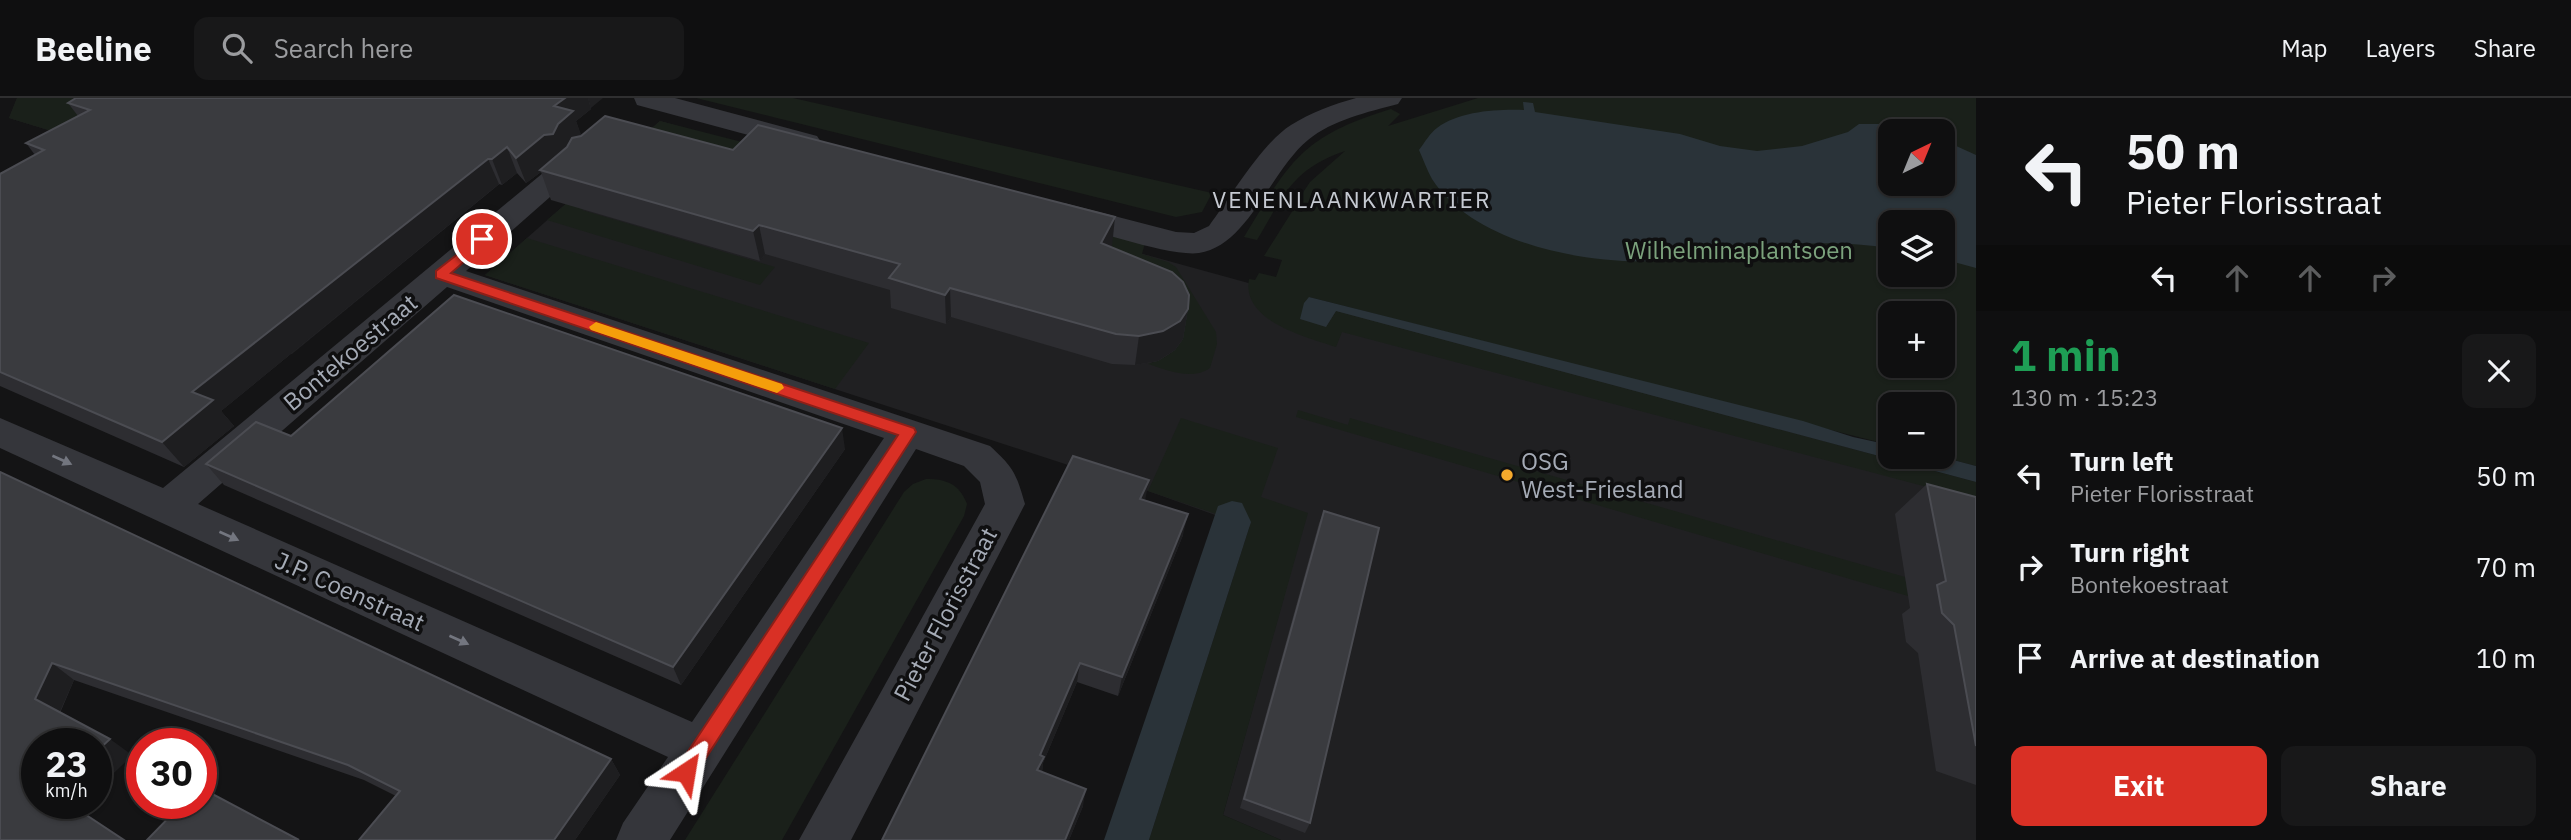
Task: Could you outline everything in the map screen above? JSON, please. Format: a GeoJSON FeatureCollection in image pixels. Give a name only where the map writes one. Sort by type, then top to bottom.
{"type":"FeatureCollection","features":[{"type":"Feature","properties":{"kind":"street"},"geometry":{"type":"LineString","coordinates":[[1044,206],[1175,242],[1198,243],[1220,233],[1279,152],[1300,132],[1350,108],[1388,98]]}},
{"type":"Feature","properties":{"kind":"street"},"geometry":{"type":"LineString","coordinates":[[641,104],[832,149]]}},
{"type":"Feature","properties":{"kind":"street","name":"Bontekoestraat"},"geometry":{"type":"LineString","coordinates":[[167,508],[577,158]]}},
{"type":"Feature","properties":{"kind":"street","name":"Pieter Florisstraat"},"geometry":{"type":"LineString","coordinates":[[441,275],[978,456],[998,477],[1004,504],[824,840]]}},
{"type":"Feature","properties":{"kind":"street","name":"J.P. Coenstraat"},"geometry":{"type":"LineString","coordinates":[[0,432],[701,749]]}},
{"type":"Feature","properties":{"kind":"street"},"geometry":{"type":"LineString","coordinates":[[641,840],[908,432]]}},
{"type":"Feature","properties":{"kind":"shaded area","name":"OSG West-Friesland"},"geometry":{"type":"Polygon","coordinates":[[[17,98],[603,98],[545,146],[609,165],[660,121],[1878,456],[1878,469],[1919,469],[1976,500],[1976,840],[1281,840],[1223,815],[1307,513],[1260,531],[1148,491],[485,275],[595,178],[530,159],[292,354],[271,346],[58,133],[9,118],[17,98]]]}},
{"type":"Feature","properties":{"kind":"shaded area"},"geometry":{"type":"Polygon","coordinates":[[[1523,102],[1533,103],[1535,112],[1680,134],[1720,146],[1757,151],[1802,146],[1848,132],[1859,124],[1878,124],[1878,196],[1955,196],[1955,145],[1976,155],[1976,268],[1955,262],[1955,210],[1878,210],[1878,247],[1835,243],[1797,244],[1710,251],[1683,258],[1649,261],[1579,256],[1544,249],[1479,222],[1452,203],[1432,179],[1419,150],[1432,132],[1456,118],[1479,112],[1524,110],[1523,102]]]}},
{"type":"Feature","properties":{"kind":"shaded area"},"geometry":{"type":"Polygon","coordinates":[[[1309,297],[1803,421],[1878,442],[1878,456],[1336,311],[1326,327],[1300,319],[1304,303],[1309,297]]]}},
{"type":"Feature","properties":{"kind":"shaded area"},"geometry":{"type":"Polygon","coordinates":[[[1955,460],[1976,466],[1976,482],[1927,469],[1955,469],[1955,460]]]}},
{"type":"Feature","properties":{"kind":"shaded area"},"geometry":{"type":"Polygon","coordinates":[[[1232,501],[1242,503],[1251,522],[1149,840],[1104,840],[1218,506],[1232,501]]]}},
{"type":"Feature","properties":{"kind":"green space"},"geometry":{"type":"Polygon","coordinates":[[[17,98],[118,98],[58,133],[9,118],[17,98]]]}},
{"type":"Feature","properties":{"kind":"green space"},"geometry":{"type":"Polygon","coordinates":[[[696,98],[793,98],[1212,193],[1202,212],[1176,217],[696,98]]]}},
{"type":"Feature","properties":{"kind":"green space","name":"Wilhelminaplantsoen"},"geometry":{"type":"Polygon","coordinates":[[[1478,98],[1976,98],[1976,466],[1955,460],[1955,392],[1878,392],[1878,442],[1309,297],[1326,327],[1336,311],[1878,456],[1878,469],[1927,469],[1976,482],[1976,500],[1342,332],[1336,347],[1278,325],[1255,306],[1249,294],[1249,279],[1255,280],[1259,273],[1276,277],[1282,260],[1264,256],[1293,210],[1302,212],[1305,206],[1296,203],[1310,182],[1345,151],[1313,166],[1291,185],[1257,240],[1244,237],[1287,170],[1318,141],[1361,119],[1391,109],[1400,114],[1388,126],[1478,98]]]}},
{"type":"Feature","properties":{"kind":"green space"},"geometry":{"type":"Polygon","coordinates":[[[660,121],[746,143],[715,173],[606,168],[660,121]]]}},
{"type":"Feature","properties":{"kind":"green space"},"geometry":{"type":"Polygon","coordinates":[[[764,154],[1145,243],[1142,254],[1176,267],[1216,332],[1217,344],[1210,368],[1203,372],[1187,374],[1148,364],[1162,359],[1178,346],[1184,326],[1095,277],[1112,246],[764,154]]]}},
{"type":"Feature","properties":{"kind":"green space"},"geometry":{"type":"Polygon","coordinates":[[[587,186],[603,190],[582,210],[775,267],[760,285],[547,220],[587,186]]]}},
{"type":"Feature","properties":{"kind":"green space"},"geometry":{"type":"Polygon","coordinates":[[[527,238],[869,343],[835,389],[485,275],[527,238]]]}},
{"type":"Feature","properties":{"kind":"green space"},"geometry":{"type":"Polygon","coordinates":[[[1298,410],[1348,425],[1350,418],[1905,577],[1908,596],[1296,417],[1298,410]]]}},
{"type":"Feature","properties":{"kind":"green space"},"geometry":{"type":"Polygon","coordinates":[[[1181,418],[1278,448],[1261,497],[1308,513],[1223,815],[1281,840],[1149,840],[1251,522],[1218,506],[1216,514],[1148,491],[1181,418]]]}},
{"type":"Feature","properties":{"kind":"green space"},"geometry":{"type":"Polygon","coordinates":[[[926,479],[940,480],[956,487],[967,504],[964,516],[782,840],[685,840],[904,492],[913,484],[926,479]]]}},
{"type":"Feature","properties":{"kind":"building"},"geometry":{"type":"Polygon","coordinates":[[[76,98],[565,98],[554,106],[573,111],[558,124],[553,134],[544,135],[516,158],[507,147],[492,159],[488,159],[192,392],[213,400],[162,442],[0,372],[0,174],[44,150],[26,143],[90,110],[68,103],[76,98]]]}},
{"type":"Feature","properties":{"kind":"building"},"geometry":{"type":"Polygon","coordinates":[[[605,116],[733,150],[758,125],[1115,217],[1101,243],[1172,272],[1183,282],[1189,295],[1188,309],[1180,321],[1163,331],[1139,336],[1116,334],[950,288],[945,295],[889,278],[900,264],[759,225],[753,231],[540,170],[567,147],[572,138],[581,136],[605,116]]]}},
{"type":"Feature","properties":{"kind":"building"},"geometry":{"type":"Polygon","coordinates":[[[454,295],[842,428],[673,667],[206,464],[256,422],[291,436],[454,295]]]}},
{"type":"Feature","properties":{"kind":"building"},"geometry":{"type":"Polygon","coordinates":[[[1073,456],[1149,480],[1140,499],[1188,514],[1122,677],[1080,663],[1040,755],[1044,757],[1037,770],[1086,789],[1065,840],[882,840],[1073,456]]]}},
{"type":"Feature","properties":{"kind":"building"},"geometry":{"type":"Polygon","coordinates":[[[0,472],[611,759],[554,840],[359,840],[400,791],[348,765],[52,663],[35,699],[89,728],[21,728],[21,819],[92,819],[124,840],[0,840],[0,472]]]}},
{"type":"Feature","properties":{"kind":"building"},"geometry":{"type":"Polygon","coordinates":[[[1927,484],[1976,497],[1976,746],[1954,625],[1942,613],[1937,585],[1946,581],[1927,484]]]}},
{"type":"Feature","properties":{"kind":"building"},"geometry":{"type":"Polygon","coordinates":[[[1324,511],[1379,528],[1310,823],[1244,799],[1324,511]]]}},
{"type":"Feature","properties":{"kind":"building"},"geometry":{"type":"Polygon","coordinates":[[[217,796],[299,840],[147,840],[167,819],[217,819],[217,796]]]}},
{"type":"Feature","properties":{"kind":"slow traffic"},"geometry":{"type":"LineString","coordinates":[[596,327],[777,388]]}},
{"type":"Feature","properties":{"kind":"place","name":"OSG West-Friesland"},"geometry":{"type":"Point","coordinates":[1507,475]}},
{"type":"Feature","properties":{"kind":"district","name":"VENENLAANKWARTIER"},"geometry":{"type":"Point","coordinates":[1352,199]}},
{"type":"Feature","properties":{"kind":"route"},"geometry":{"type":"LineString","coordinates":[[482,239],[441,275],[908,432],[686,772]]}}]}
